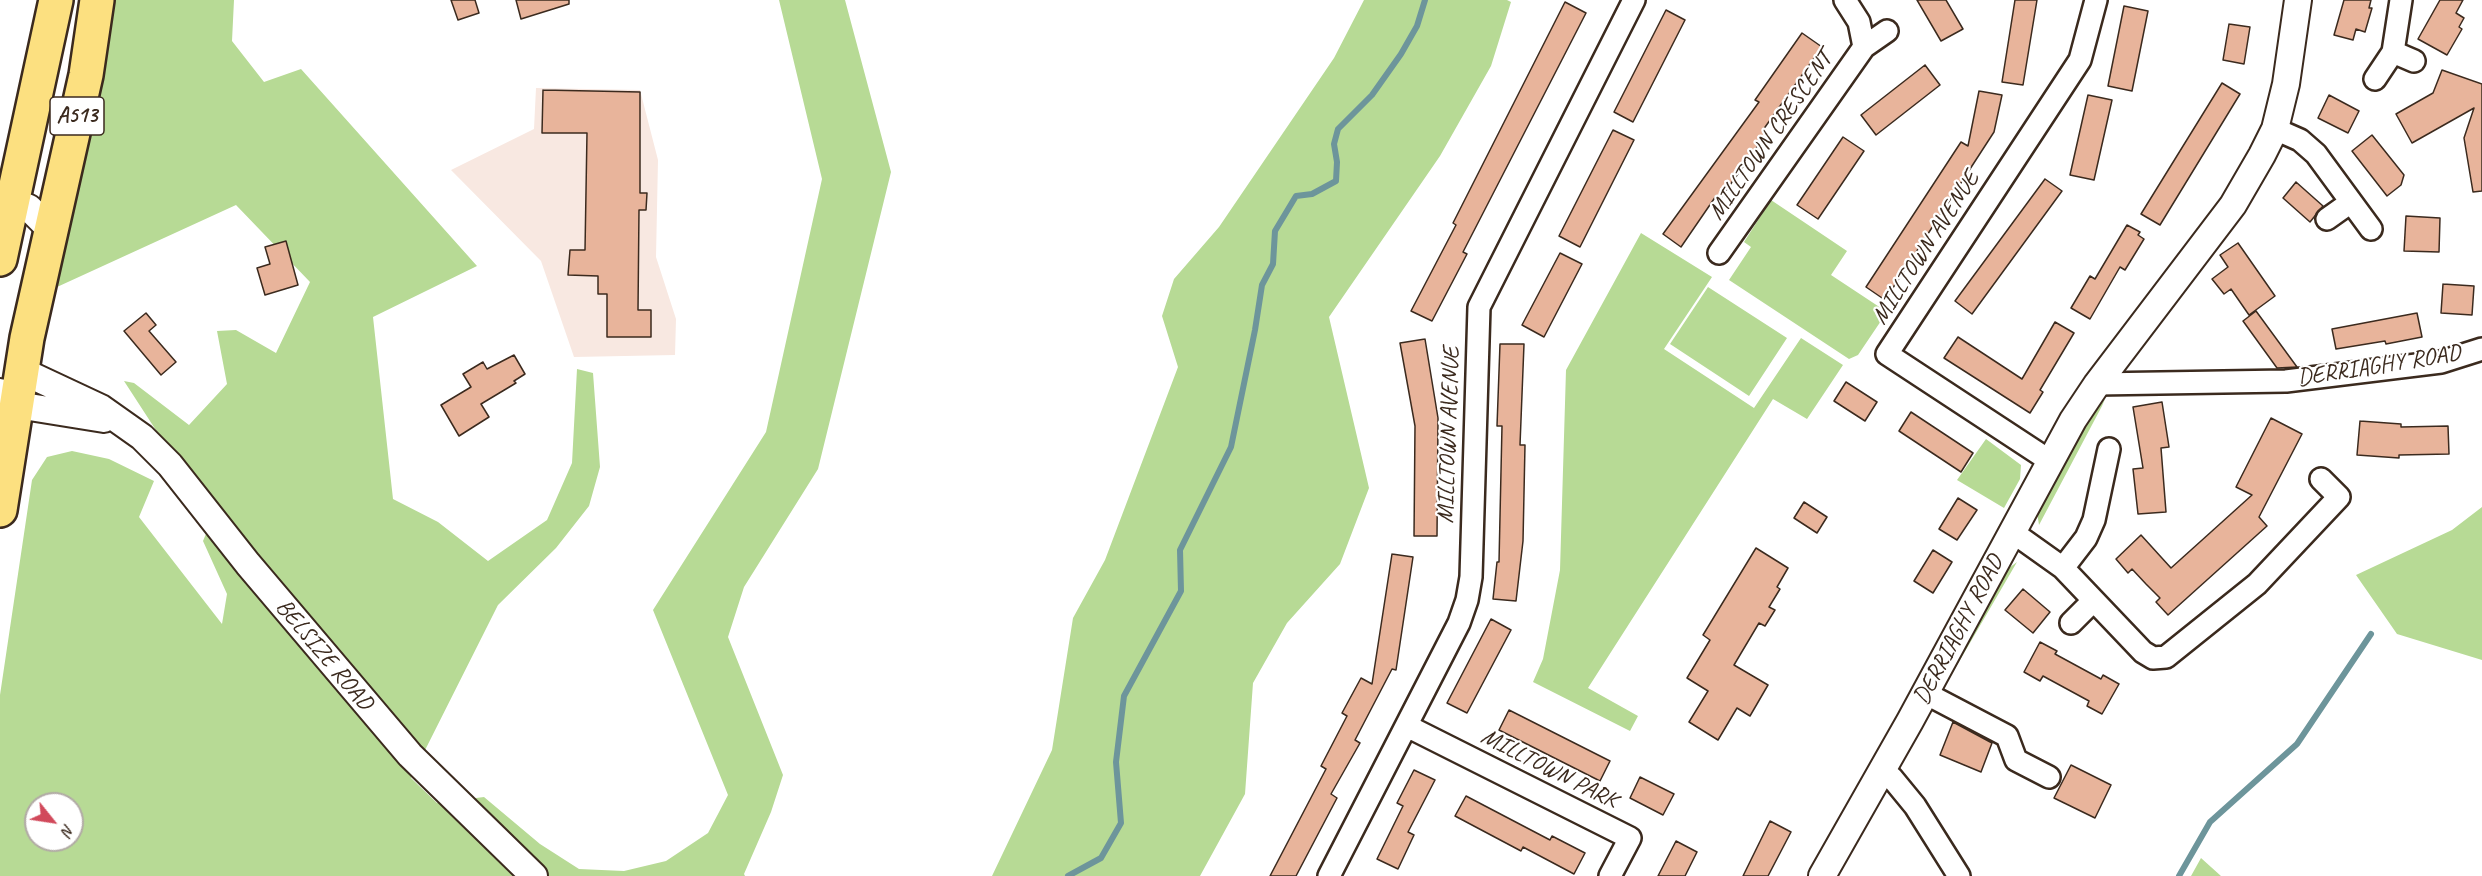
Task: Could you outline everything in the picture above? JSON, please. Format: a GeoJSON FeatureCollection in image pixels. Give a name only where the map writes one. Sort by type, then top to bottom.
{"type":"FeatureCollection","features":[{"type":"Feature","properties":{"kind":"main road","name":"A513"},"geometry":{"type":"LineString","coordinates":[[0,510],[23,209],[57,0]]}},
{"type":"Feature","properties":{"kind":"main road","name":"A513"},"geometry":{"type":"LineString","coordinates":[[23,209],[77,32],[89,0]]}},
{"type":"Feature","properties":{"kind":"main road","name":"A513"},"geometry":{"type":"LineString","coordinates":[[2,242],[23,209],[86,75],[97,0]]}},
{"type":"Feature","properties":{"kind":"street","name":"MILLTOWN AVENUE"},"geometry":{"type":"LineString","coordinates":[[1329,876],[1459,623],[1469,589],[1479,307],[1634,0]]}},
{"type":"Feature","properties":{"kind":"street","name":"MILLTOWN CRESCENT"},"geometry":{"type":"LineString","coordinates":[[1845,0],[1859,22],[1864,48]]}},
{"type":"Feature","properties":{"kind":"street","name":"MILLTOWN AVENUE"},"geometry":{"type":"LineString","coordinates":[[2050,461],[1887,354],[2080,60],[2096,0]]}},
{"type":"Feature","properties":{"kind":"street","name":"DERRIAGHY ROAD"},"geometry":{"type":"LineString","coordinates":[[1822,876],[1925,693],[2050,461],[2097,384],[2233,205],[2275,129],[2286,84],[2298,0]]}},
{"type":"Feature","properties":{"kind":"street"},"geometry":{"type":"LineString","coordinates":[[2375,79],[2393,52],[2401,0]]}},
{"type":"Feature","properties":{"kind":"street","name":"MILLTOWN CRESCENT"},"geometry":{"type":"LineString","coordinates":[[1719,254],[1864,48],[1887,31]]}},
{"type":"Feature","properties":{"kind":"street"},"geometry":{"type":"LineString","coordinates":[[2393,52],[2414,61]]}},
{"type":"Feature","properties":{"kind":"street"},"geometry":{"type":"LineString","coordinates":[[2275,129],[2300,140],[2316,154],[2371,229]]}},
{"type":"Feature","properties":{"kind":"street"},"geometry":{"type":"LineString","coordinates":[[2327,219],[2351,202]]}},
{"type":"Feature","properties":{"kind":"street","name":"DERRIAGHY ROAD"},"geometry":{"type":"LineString","coordinates":[[2097,384],[2286,381],[2441,362],[2482,349]]}},
{"type":"Feature","properties":{"kind":"street","name":"BELSIZE ROAD"},"geometry":{"type":"LineString","coordinates":[[10,388],[101,408],[142,437],[170,465],[255,573],[410,755],[534,876]]}},
{"type":"Feature","properties":{"kind":"street","name":"BELSIZE ROAD"},"geometry":{"type":"LineString","coordinates":[[10,388],[125,424]]}},
{"type":"Feature","properties":{"kind":"street"},"geometry":{"type":"LineString","coordinates":[[2063,568],[2086,538],[2094,520],[2109,449]]}},
{"type":"Feature","properties":{"kind":"street"},"geometry":{"type":"LineString","coordinates":[[2011,531],[2063,568],[2143,652],[2153,658],[2166,657],[2257,584],[2339,497],[2321,479]]}},
{"type":"Feature","properties":{"kind":"street"},"geometry":{"type":"LineString","coordinates":[[2072,623],[2093,601]]}},
{"type":"Feature","properties":{"kind":"street"},"geometry":{"type":"LineString","coordinates":[[1925,693],[2007,736],[2016,760],[2049,777]]}},
{"type":"Feature","properties":{"kind":"street","name":"MILLTOWN PARK"},"geometry":{"type":"LineString","coordinates":[[1407,726],[1630,838],[1610,876]]}},
{"type":"Feature","properties":{"kind":"street"},"geometry":{"type":"LineString","coordinates":[[1882,770],[1892,778],[1915,806],[1959,876]]}},
{"type":"Feature","properties":{"kind":"shaded area"},"geometry":{"type":"Polygon","coordinates":[[[536,88],[640,90],[658,160],[656,257],[676,319],[675,355],[574,357],[541,261],[451,170],[534,129],[536,88]]]}},
{"type":"Feature","properties":{"kind":"green space"},"geometry":{"type":"Polygon","coordinates":[[[113,0],[234,0],[232,41],[264,82],[301,69],[477,266],[373,317],[393,499],[438,522],[488,561],[547,520],[572,463],[577,369],[593,373],[600,467],[589,506],[556,548],[498,605],[411,778],[437,803],[484,797],[540,844],[579,869],[624,871],[666,861],[708,833],[728,795],[653,610],[766,432],[822,179],[779,0],[845,0],[891,172],[818,469],[744,587],[728,637],[783,775],[745,876],[0,876],[0,695],[32,480],[47,457],[72,451],[109,459],[154,481],[139,517],[222,624],[227,594],[203,541],[215,512],[163,441],[124,381],[134,383],[189,425],[227,384],[217,331],[236,330],[276,353],[310,282],[236,205],[57,287],[113,0]]]}},
{"type":"Feature","properties":{"kind":"green space"},"geometry":{"type":"Polygon","coordinates":[[[1364,0],[1507,0],[1511,2],[1491,66],[1440,156],[1329,317],[1369,488],[1340,564],[1287,623],[1253,683],[1245,794],[1200,876],[992,876],[1052,750],[1073,618],[1105,560],[1178,367],[1162,316],[1174,279],[1219,227],[1334,58],[1364,0]]]}},
{"type":"Feature","properties":{"kind":"green space"},"geometry":{"type":"Polygon","coordinates":[[[1771,200],[1847,251],[1831,275],[1887,312],[1858,355],[1849,359],[1729,280],[1751,247],[1744,242],[1771,200]]]}},
{"type":"Feature","properties":{"kind":"green space"},"geometry":{"type":"Polygon","coordinates":[[[1641,233],[1712,277],[1664,349],[1754,408],[1801,338],[1843,365],[1807,419],[1773,399],[1588,688],[1638,716],[1630,731],[1533,682],[1543,659],[1560,570],[1566,370],[1641,233]]]}},
{"type":"Feature","properties":{"kind":"green space"},"geometry":{"type":"Polygon","coordinates":[[[1708,287],[1787,338],[1749,396],[1670,344],[1708,287]]]}},
{"type":"Feature","properties":{"kind":"green space"},"geometry":{"type":"Polygon","coordinates":[[[2105,399],[2039,525],[2037,512],[2079,434],[2105,399]]]}},
{"type":"Feature","properties":{"kind":"green space"},"geometry":{"type":"Polygon","coordinates":[[[1986,439],[2021,465],[2020,479],[2004,508],[1957,480],[1986,439]]]}},
{"type":"Feature","properties":{"kind":"green space"},"geometry":{"type":"Polygon","coordinates":[[[2482,507],[2482,660],[2397,634],[2356,575],[2452,530],[2482,507]]]}},
{"type":"Feature","properties":{"kind":"green space"},"geometry":{"type":"Polygon","coordinates":[[[2017,562],[1949,679],[1944,679],[2005,571],[2017,562]]]}},
{"type":"Feature","properties":{"kind":"green space"},"geometry":{"type":"Polygon","coordinates":[[[2201,858],[2221,876],[2191,876],[2201,858]]]}},
{"type":"Feature","properties":{"kind":"building"},"geometry":{"type":"Polygon","coordinates":[[[451,0],[475,0],[479,13],[458,20],[451,0]]]}},
{"type":"Feature","properties":{"kind":"building"},"geometry":{"type":"Polygon","coordinates":[[[516,0],[569,0],[569,4],[521,19],[516,0]]]}},
{"type":"Feature","properties":{"kind":"building"},"geometry":{"type":"Polygon","coordinates":[[[1917,0],[1946,0],[1963,29],[1941,41],[1917,0]]]}},
{"type":"Feature","properties":{"kind":"building"},"geometry":{"type":"Polygon","coordinates":[[[2015,0],[2037,0],[2023,85],[2002,82],[2015,0]]]}},
{"type":"Feature","properties":{"kind":"building"},"geometry":{"type":"Polygon","coordinates":[[[2344,0],[2371,0],[2369,8],[2372,8],[2365,32],[2356,29],[2353,40],[2334,35],[2344,0]]]}},
{"type":"Feature","properties":{"kind":"building"},"geometry":{"type":"Polygon","coordinates":[[[2440,0],[2463,0],[2456,13],[2464,18],[2459,27],[2462,29],[2447,55],[2418,39],[2440,0]]]}},
{"type":"Feature","properties":{"kind":"building"},"geometry":{"type":"Polygon","coordinates":[[[1565,2],[1586,13],[1463,252],[1467,254],[1432,321],[1411,311],[1456,225],[1453,223],[1565,2]]]}},
{"type":"Feature","properties":{"kind":"building"},"geometry":{"type":"Polygon","coordinates":[[[2124,6],[2148,11],[2132,91],[2108,86],[2124,6]]]}},
{"type":"Feature","properties":{"kind":"building"},"geometry":{"type":"Polygon","coordinates":[[[1666,10],[1685,20],[1633,122],[1614,112],[1666,10]]]}},
{"type":"Feature","properties":{"kind":"building"},"geometry":{"type":"Polygon","coordinates":[[[2229,24],[2250,27],[2244,64],[2223,60],[2229,24]]]}},
{"type":"Feature","properties":{"kind":"building"},"geometry":{"type":"Polygon","coordinates":[[[1802,33],[1822,47],[1763,130],[1767,133],[1720,199],[1716,196],[1681,247],[1663,234],[1759,102],[1755,100],[1802,33]]]}},
{"type":"Feature","properties":{"kind":"building"},"geometry":{"type":"Polygon","coordinates":[[[1925,65],[1940,85],[1876,135],[1861,115],[1925,65]]]}},
{"type":"Feature","properties":{"kind":"building"},"geometry":{"type":"Polygon","coordinates":[[[2442,70],[2482,84],[2482,191],[2473,192],[2464,138],[2474,108],[2412,143],[2396,114],[2433,93],[2442,70]]]}},
{"type":"Feature","properties":{"kind":"building"},"geometry":{"type":"Polygon","coordinates":[[[2222,83],[2240,94],[2160,225],[2141,214],[2222,83]]]}},
{"type":"Feature","properties":{"kind":"building"},"geometry":{"type":"Polygon","coordinates":[[[543,90],[640,92],[640,193],[647,193],[646,210],[639,210],[638,310],[651,310],[651,337],[607,337],[607,294],[598,294],[598,276],[568,275],[570,250],[585,250],[587,133],[542,133],[543,90]]]}},
{"type":"Feature","properties":{"kind":"building"},"geometry":{"type":"Polygon","coordinates":[[[1979,91],[2002,95],[1994,132],[1885,300],[1866,287],[1961,142],[1968,146],[1979,91]]]}},
{"type":"Feature","properties":{"kind":"building"},"geometry":{"type":"Polygon","coordinates":[[[2088,95],[2112,100],[2094,180],[2070,175],[2088,95]]]}},
{"type":"Feature","properties":{"kind":"building"},"geometry":{"type":"Polygon","coordinates":[[[2329,95],[2359,111],[2348,133],[2318,118],[2329,95]]]}},
{"type":"Feature","properties":{"kind":"building"},"geometry":{"type":"Polygon","coordinates":[[[1613,130],[1634,140],[1580,247],[1559,236],[1613,130]]]}},
{"type":"Feature","properties":{"kind":"building"},"geometry":{"type":"Polygon","coordinates":[[[2372,135],[2404,175],[2401,185],[2387,196],[2352,151],[2372,135]]]}},
{"type":"Feature","properties":{"kind":"building"},"geometry":{"type":"Polygon","coordinates":[[[1843,137],[1864,151],[1818,219],[1797,205],[1843,137]]]}},
{"type":"Feature","properties":{"kind":"building"},"geometry":{"type":"Polygon","coordinates":[[[2045,179],[2062,191],[1972,314],[1955,301],[2045,179]]]}},
{"type":"Feature","properties":{"kind":"building"},"geometry":{"type":"Polygon","coordinates":[[[2296,182],[2323,206],[2310,222],[2283,198],[2296,182]]]}},
{"type":"Feature","properties":{"kind":"building"},"geometry":{"type":"Polygon","coordinates":[[[2406,216],[2440,218],[2439,252],[2404,251],[2406,216]]]}},
{"type":"Feature","properties":{"kind":"building"},"geometry":{"type":"Polygon","coordinates":[[[2127,225],[2140,232],[2138,235],[2144,239],[2125,270],[2120,267],[2090,319],[2071,308],[2090,276],[2095,279],[2127,225]]]}},
{"type":"Feature","properties":{"kind":"building"},"geometry":{"type":"Polygon","coordinates":[[[286,241],[298,285],[265,295],[257,268],[270,264],[265,247],[286,241]]]}},
{"type":"Feature","properties":{"kind":"building"},"geometry":{"type":"Polygon","coordinates":[[[2238,243],[2275,296],[2249,315],[2231,289],[2224,294],[2212,279],[2228,267],[2220,255],[2238,243]]]}},
{"type":"Feature","properties":{"kind":"building"},"geometry":{"type":"Polygon","coordinates":[[[1560,253],[1582,264],[1544,337],[1522,325],[1560,253]]]}},
{"type":"Feature","properties":{"kind":"building"},"geometry":{"type":"Polygon","coordinates":[[[2443,284],[2474,286],[2472,315],[2441,313],[2443,284]]]}},
{"type":"Feature","properties":{"kind":"building"},"geometry":{"type":"Polygon","coordinates":[[[2256,311],[2297,367],[2277,368],[2243,321],[2256,311]]]}},
{"type":"Feature","properties":{"kind":"building"},"geometry":{"type":"Polygon","coordinates":[[[146,313],[156,325],[149,331],[176,362],[161,375],[124,331],[146,313]]]}},
{"type":"Feature","properties":{"kind":"building"},"geometry":{"type":"Polygon","coordinates":[[[2417,313],[2422,337],[2386,344],[2385,341],[2336,349],[2332,329],[2417,313]]]}},
{"type":"Feature","properties":{"kind":"building"},"geometry":{"type":"Polygon","coordinates":[[[2055,322],[2074,333],[2040,390],[2043,392],[2030,413],[1944,358],[1958,337],[2022,379],[2055,322]]]}},
{"type":"Feature","properties":{"kind":"building"},"geometry":{"type":"Polygon","coordinates":[[[1425,339],[1438,418],[1437,536],[1414,536],[1415,426],[1400,343],[1425,339]]]}},
{"type":"Feature","properties":{"kind":"building"},"geometry":{"type":"Polygon","coordinates":[[[1500,344],[1524,344],[1520,445],[1525,445],[1523,541],[1516,601],[1493,599],[1497,562],[1499,562],[1502,426],[1497,426],[1500,344]]]}},
{"type":"Feature","properties":{"kind":"building"},"geometry":{"type":"Polygon","coordinates":[[[514,355],[525,374],[514,381],[516,383],[481,404],[489,417],[459,436],[441,405],[471,387],[463,374],[483,362],[487,369],[514,355]]]}},
{"type":"Feature","properties":{"kind":"building"},"geometry":{"type":"Polygon","coordinates":[[[1846,382],[1877,402],[1865,421],[1834,401],[1846,382]]]}},
{"type":"Feature","properties":{"kind":"building"},"geometry":{"type":"Polygon","coordinates":[[[2162,402],[2169,447],[2161,448],[2166,512],[2138,514],[2133,469],[2143,468],[2133,407],[2162,402]]]}},
{"type":"Feature","properties":{"kind":"building"},"geometry":{"type":"Polygon","coordinates":[[[1911,412],[1973,453],[1961,472],[1899,431],[1911,412]]]}},
{"type":"Feature","properties":{"kind":"building"},"geometry":{"type":"Polygon","coordinates":[[[2271,418],[2302,434],[2259,517],[2267,526],[2168,615],[2156,602],[2160,598],[2132,569],[2128,573],[2116,559],[2141,535],[2171,568],[2252,495],[2236,487],[2271,418]]]}},
{"type":"Feature","properties":{"kind":"building"},"geometry":{"type":"Polygon","coordinates":[[[2360,421],[2401,424],[2401,427],[2448,426],[2449,454],[2399,455],[2399,458],[2357,455],[2360,421]]]}},
{"type":"Feature","properties":{"kind":"building"},"geometry":{"type":"Polygon","coordinates":[[[1958,498],[1977,510],[1957,540],[1939,529],[1958,498]]]}},
{"type":"Feature","properties":{"kind":"building"},"geometry":{"type":"Polygon","coordinates":[[[1804,502],[1827,517],[1817,533],[1794,518],[1804,502]]]}},
{"type":"Feature","properties":{"kind":"building"},"geometry":{"type":"Polygon","coordinates":[[[1756,548],[1788,568],[1777,587],[1780,589],[1769,607],[1775,610],[1765,626],[1759,623],[1734,665],[1768,685],[1750,716],[1737,708],[1718,740],[1689,722],[1708,691],[1687,678],[1710,640],[1703,635],[1756,548]]]}},
{"type":"Feature","properties":{"kind":"building"},"geometry":{"type":"Polygon","coordinates":[[[1933,550],[1952,562],[1933,593],[1914,581],[1933,550]]]}},
{"type":"Feature","properties":{"kind":"building"},"geometry":{"type":"Polygon","coordinates":[[[1392,554],[1413,557],[1396,670],[1392,669],[1355,740],[1360,743],[1331,794],[1337,798],[1296,876],[1270,876],[1326,769],[1321,766],[1347,716],[1342,713],[1361,678],[1372,684],[1392,554]]]}},
{"type":"Feature","properties":{"kind":"building"},"geometry":{"type":"Polygon","coordinates":[[[2023,589],[2050,612],[2033,633],[2005,610],[2023,589]]]}},
{"type":"Feature","properties":{"kind":"building"},"geometry":{"type":"Polygon","coordinates":[[[1491,619],[1511,630],[1467,713],[1447,703],[1491,619]]]}},
{"type":"Feature","properties":{"kind":"building"},"geometry":{"type":"Polygon","coordinates":[[[2040,642],[2057,651],[2055,654],[2101,679],[2103,675],[2119,684],[2102,714],[2087,706],[2089,701],[2043,676],[2040,681],[2024,672],[2040,642]]]}},
{"type":"Feature","properties":{"kind":"building"},"geometry":{"type":"Polygon","coordinates":[[[1509,710],[1610,761],[1600,781],[1499,730],[1509,710]]]}},
{"type":"Feature","properties":{"kind":"building"},"geometry":{"type":"Polygon","coordinates":[[[1953,722],[1992,743],[1981,772],[1940,755],[1953,722]]]}},
{"type":"Feature","properties":{"kind":"building"},"geometry":{"type":"Polygon","coordinates":[[[2071,765],[2111,785],[2095,818],[2054,798],[2071,765]]]}},
{"type":"Feature","properties":{"kind":"building"},"geometry":{"type":"Polygon","coordinates":[[[1414,770],[1435,780],[1408,832],[1414,835],[1398,869],[1377,859],[1403,806],[1397,803],[1414,770]]]}},
{"type":"Feature","properties":{"kind":"building"},"geometry":{"type":"Polygon","coordinates":[[[1640,777],[1674,794],[1663,815],[1630,798],[1640,777]]]}},
{"type":"Feature","properties":{"kind":"building"},"geometry":{"type":"Polygon","coordinates":[[[1466,796],[1550,840],[1552,836],[1585,853],[1574,874],[1523,847],[1521,851],[1455,816],[1466,796]]]}},
{"type":"Feature","properties":{"kind":"building"},"geometry":{"type":"Polygon","coordinates":[[[1770,821],[1791,832],[1768,876],[1743,876],[1770,821]]]}},
{"type":"Feature","properties":{"kind":"building"},"geometry":{"type":"Polygon","coordinates":[[[1676,841],[1697,852],[1685,876],[1658,876],[1676,841]]]}},
{"type":"Feature","properties":{"kind":"waterway"},"geometry":{"type":"LineString","coordinates":[[1068,876],[1101,858],[1121,823],[1116,762],[1124,696],[1181,591],[1180,550],[1231,447],[1262,285],[1273,264],[1275,231],[1296,196],[1312,194],[1336,181],[1337,162],[1334,144],[1338,129],[1372,95],[1401,54],[1417,26],[1425,0]]}},
{"type":"Feature","properties":{"kind":"waterway"},"geometry":{"type":"LineString","coordinates":[[2179,876],[2210,822],[2297,744],[2371,634]]}}]}
